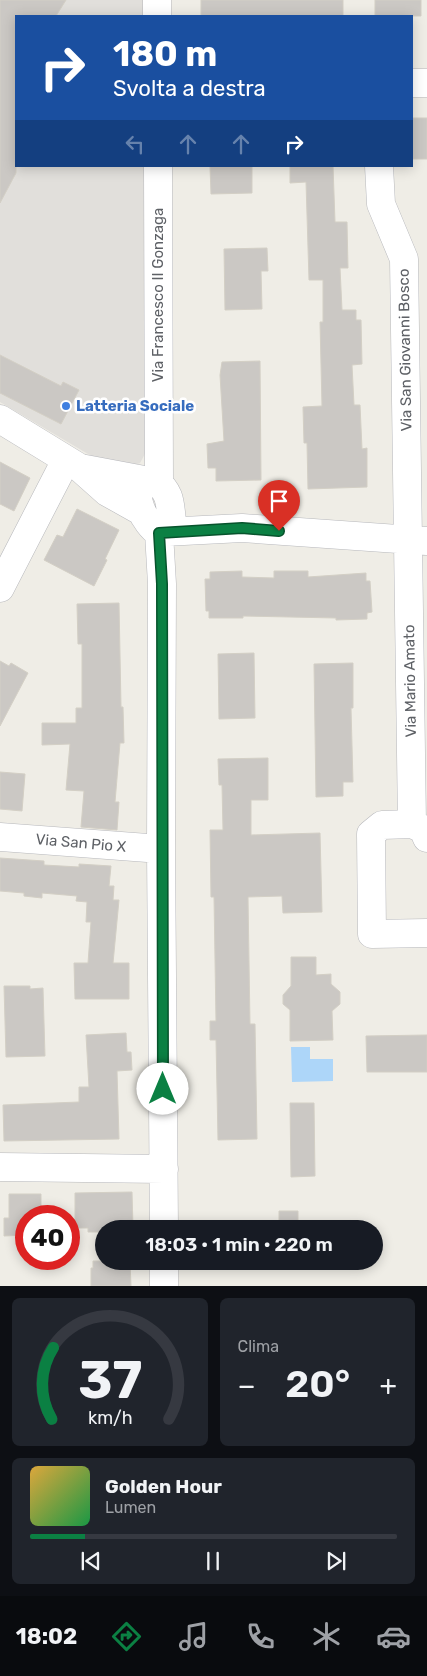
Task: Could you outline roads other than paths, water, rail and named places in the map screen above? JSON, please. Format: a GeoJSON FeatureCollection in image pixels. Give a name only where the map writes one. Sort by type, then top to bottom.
{"type":"FeatureCollection","features":[{"type":"Feature","properties":{"kind":"street"},"geometry":{"type":"LineString","coordinates":[[157,0],[157,15]]}},
{"type":"Feature","properties":{"kind":"street"},"geometry":{"type":"LineString","coordinates":[[413,83],[427,83]]}},
{"type":"Feature","properties":{"kind":"street","name":"Via Francesco II Gonzaga"},"geometry":{"type":"LineString","coordinates":[[158,167],[157,487],[172,523],[162,533]]}},
{"type":"Feature","properties":{"kind":"street","name":"Via San Giovanni Bosco"},"geometry":{"type":"LineString","coordinates":[[379,167],[381,204],[404,259],[417,540]]}},
{"type":"Feature","properties":{"kind":"street"},"geometry":{"type":"LineString","coordinates":[[0,419],[73,464],[107,492],[141,510],[152,529],[162,533],[242,528],[417,540]]}},
{"type":"Feature","properties":{"kind":"street"},"geometry":{"type":"LineString","coordinates":[[73,464],[157,487],[211,520],[242,528]]}},
{"type":"Feature","properties":{"kind":"street"},"geometry":{"type":"LineString","coordinates":[[0,588],[73,464]]}},
{"type":"Feature","properties":{"kind":"street","name":"Via Francesco II Gonzaga"},"geometry":{"type":"LineString","coordinates":[[141,510],[138,490],[140,484],[157,487]]}},
{"type":"Feature","properties":{"kind":"street"},"geometry":{"type":"LineString","coordinates":[[162,533],[161,849],[164,1220]]}},
{"type":"Feature","properties":{"kind":"street","name":"Via Mario Amato"},"geometry":{"type":"LineString","coordinates":[[417,540],[420,831],[382,825],[371,834],[372,934],[427,934]]}},
{"type":"Feature","properties":{"kind":"street","name":"Via San Pio X"},"geometry":{"type":"LineString","coordinates":[[0,836],[161,849]]}},
{"type":"Feature","properties":{"kind":"street"},"geometry":{"type":"LineString","coordinates":[[0,1167],[164,1169]]}},
{"type":"Feature","properties":{"kind":"street"},"geometry":{"type":"LineString","coordinates":[[164,1270],[164,1286]]}},
{"type":"Feature","properties":{"kind":"water"},"geometry":{"type":"Polygon","coordinates":[[[291,1047],[310,1047],[310,1059],[333,1059],[333,1081],[292,1082],[291,1047]]]}},
{"type":"Feature","properties":{"kind":"place","name":"Latteria Sociale"},"geometry":{"type":"Point","coordinates":[66,406]}}]}
